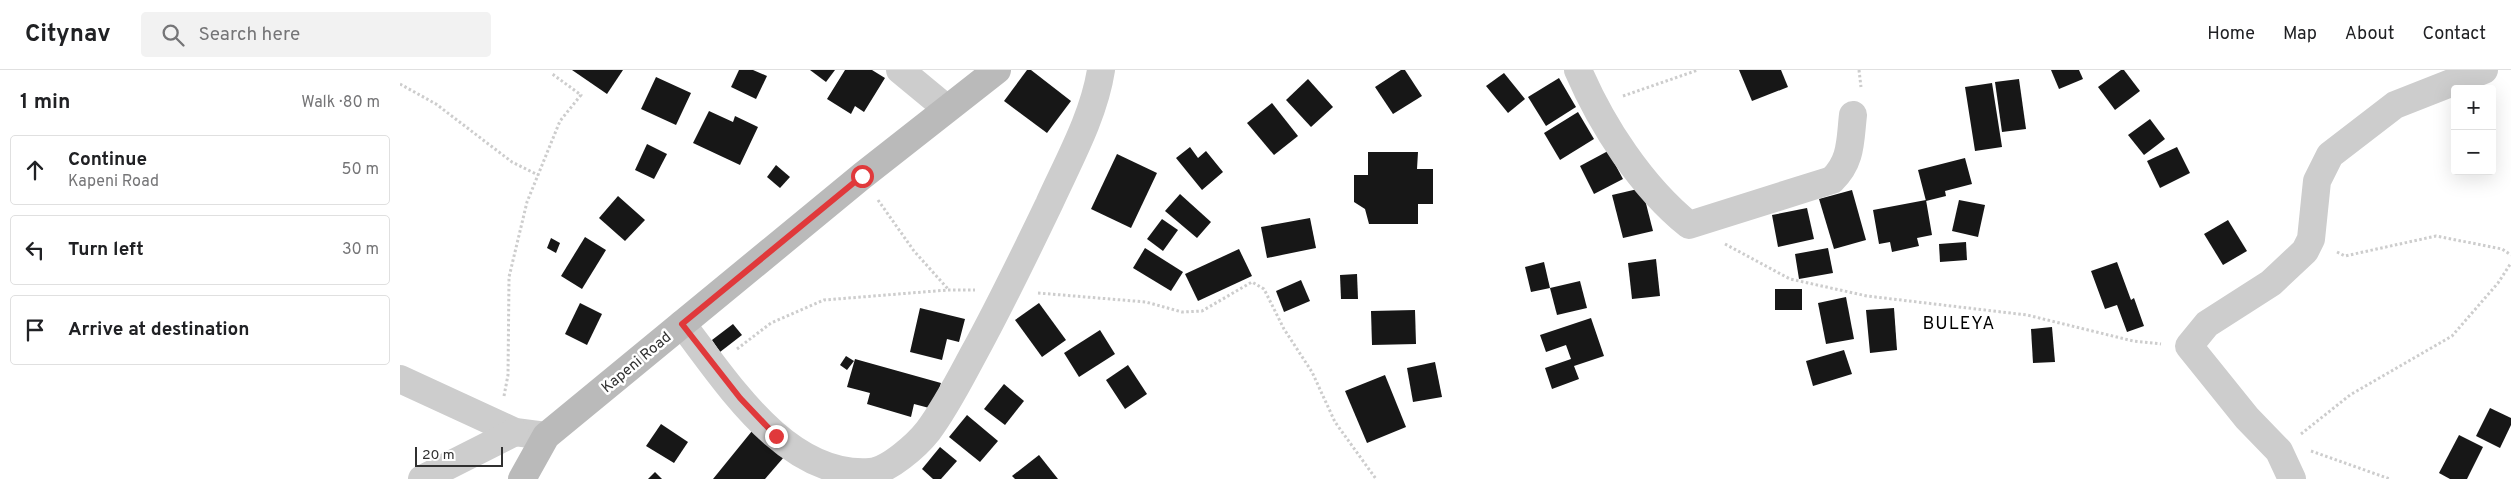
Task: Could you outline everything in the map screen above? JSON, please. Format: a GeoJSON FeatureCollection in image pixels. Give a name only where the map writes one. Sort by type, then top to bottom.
{"type":"FeatureCollection","features":[{"type":"Feature","properties":{"kind":"main road","name":"Kapeni Road"},"geometry":{"type":"LineString","coordinates":[[522,479],[546,436],[862,176],[946,108],[997,70]]}},
{"type":"Feature","properties":{"kind":"street"},"geometry":{"type":"LineString","coordinates":[[900,70],[946,108]]}},
{"type":"Feature","properties":{"kind":"street"},"geometry":{"type":"LineString","coordinates":[[682,324],[740,398],[776,436],[816,462],[846,471],[873,472],[895,462],[927,432],[961,378],[1008,290],[1086,121],[1100,70]]}},
{"type":"Feature","properties":{"kind":"street"},"geometry":{"type":"LineString","coordinates":[[1578,70],[1593,106],[1649,187],[1689,224],[1832,180],[1843,170],[1848,159],[1853,115]]}},
{"type":"Feature","properties":{"kind":"street"},"geometry":{"type":"LineString","coordinates":[[2292,479],[2279,451],[2246,418],[2189,346],[2207,324],[2272,283],[2296,262],[2310,239],[2317,181],[2330,155],[2395,104],[2484,70]]}},
{"type":"Feature","properties":{"kind":"street"},"geometry":{"type":"LineString","coordinates":[[400,379],[506,428],[546,436]]}},
{"type":"Feature","properties":{"kind":"street"},"geometry":{"type":"LineString","coordinates":[[422,479],[506,428]]}},
{"type":"Feature","properties":{"kind":"path"},"geometry":{"type":"LineString","coordinates":[[1593,106],[1698,70]]}},
{"type":"Feature","properties":{"kind":"path"},"geometry":{"type":"LineString","coordinates":[[506,428],[509,277],[527,202],[560,121],[581,95],[551,72]]}},
{"type":"Feature","properties":{"kind":"path"},"geometry":{"type":"LineString","coordinates":[[400,84],[436,104],[512,162],[538,175]]}},
{"type":"Feature","properties":{"kind":"path"},"geometry":{"type":"LineString","coordinates":[[862,176],[903,237],[927,268],[948,290]]}},
{"type":"Feature","properties":{"kind":"path"},"geometry":{"type":"LineString","coordinates":[[1689,224],[1790,279],[1866,296],[2027,315],[2132,341]]}},
{"type":"Feature","properties":{"kind":"path"},"geometry":{"type":"LineString","coordinates":[[2310,239],[2345,256],[2436,236],[2502,249],[2511,255]]}},
{"type":"Feature","properties":{"kind":"path"},"geometry":{"type":"LineString","coordinates":[[2279,451],[2350,395],[2452,336],[2498,283],[2511,263]]}},
{"type":"Feature","properties":{"kind":"path"},"geometry":{"type":"LineString","coordinates":[[714,365],[772,323],[824,300],[948,290],[1008,290],[1146,302],[1182,312],[1202,311],[1252,282],[1264,289],[1284,329],[1312,372],[1335,422],[1376,479]]}},
{"type":"Feature","properties":{"kind":"path"},"geometry":{"type":"LineString","coordinates":[[2279,451],[2291,447],[2302,449],[2390,479]]}},
{"type":"Feature","properties":{"kind":"building"},"geometry":{"type":"Polygon","coordinates":[[[572,70],[623,70],[607,94],[572,70]]]}},
{"type":"Feature","properties":{"kind":"building"},"geometry":{"type":"Polygon","coordinates":[[[739,70],[753,70],[767,76],[756,99],[731,87],[739,70]]]}},
{"type":"Feature","properties":{"kind":"building"},"geometry":{"type":"Polygon","coordinates":[[[810,70],[835,70],[826,82],[810,70]]]}},
{"type":"Feature","properties":{"kind":"building"},"geometry":{"type":"Polygon","coordinates":[[[845,70],[872,70],[885,78],[864,112],[855,106],[851,114],[827,99],[845,70]]]}},
{"type":"Feature","properties":{"kind":"building"},"geometry":{"type":"Polygon","coordinates":[[[1027,70],[1031,70],[1071,101],[1047,133],[1004,101],[1027,70]]]}},
{"type":"Feature","properties":{"kind":"building"},"geometry":{"type":"Polygon","coordinates":[[[1401,70],[1405,70],[1422,96],[1393,114],[1375,87],[1401,70]]]}},
{"type":"Feature","properties":{"kind":"building"},"geometry":{"type":"Polygon","coordinates":[[[1739,70],[1781,70],[1788,87],[1752,101],[1739,70]]]}},
{"type":"Feature","properties":{"kind":"building"},"geometry":{"type":"Polygon","coordinates":[[[2051,70],[2079,70],[2083,79],[2059,89],[2051,70]]]}},
{"type":"Feature","properties":{"kind":"building"},"geometry":{"type":"Polygon","coordinates":[[[2121,70],[2124,70],[2140,91],[2115,110],[2098,87],[2121,70]]]}},
{"type":"Feature","properties":{"kind":"building"},"geometry":{"type":"Polygon","coordinates":[[[1504,73],[1525,99],[1508,113],[1486,86],[1504,73]]]}},
{"type":"Feature","properties":{"kind":"building"},"geometry":{"type":"Polygon","coordinates":[[[656,77],[691,93],[676,125],[641,109],[656,77]]]}},
{"type":"Feature","properties":{"kind":"building"},"geometry":{"type":"Polygon","coordinates":[[[1559,78],[1576,107],[1546,126],[1528,97],[1559,78]]]}},
{"type":"Feature","properties":{"kind":"building"},"geometry":{"type":"Polygon","coordinates":[[[1308,79],[1333,107],[1311,127],[1286,100],[1308,79]]]}},
{"type":"Feature","properties":{"kind":"building"},"geometry":{"type":"Polygon","coordinates":[[[2019,79],[2026,129],[2002,132],[1995,82],[2019,79]]]}},
{"type":"Feature","properties":{"kind":"building"},"geometry":{"type":"Polygon","coordinates":[[[1992,83],[2002,147],[1975,151],[1965,87],[1992,83]]]}},
{"type":"Feature","properties":{"kind":"building"},"geometry":{"type":"Polygon","coordinates":[[[1272,103],[1298,136],[1274,155],[1247,123],[1272,103]]]}},
{"type":"Feature","properties":{"kind":"building"},"geometry":{"type":"Polygon","coordinates":[[[709,111],[733,122],[735,116],[758,127],[740,165],[693,143],[709,111]]]}},
{"type":"Feature","properties":{"kind":"building"},"geometry":{"type":"Polygon","coordinates":[[[1578,112],[1594,139],[1560,160],[1544,133],[1578,112]]]}},
{"type":"Feature","properties":{"kind":"building"},"geometry":{"type":"Polygon","coordinates":[[[2150,119],[2165,139],[2144,155],[2128,135],[2150,119]]]}},
{"type":"Feature","properties":{"kind":"building"},"geometry":{"type":"Polygon","coordinates":[[[647,144],[667,154],[654,179],[635,170],[647,144]]]}},
{"type":"Feature","properties":{"kind":"building"},"geometry":{"type":"Polygon","coordinates":[[[1190,147],[1198,158],[1206,151],[1223,172],[1202,190],[1176,158],[1190,147]]]}},
{"type":"Feature","properties":{"kind":"building"},"geometry":{"type":"Polygon","coordinates":[[[2177,147],[2190,173],[2160,188],[2147,161],[2177,147]]]}},
{"type":"Feature","properties":{"kind":"building"},"geometry":{"type":"Polygon","coordinates":[[[1608,151],[1623,179],[1594,194],[1580,166],[1608,151]]]}},
{"type":"Feature","properties":{"kind":"building"},"geometry":{"type":"Polygon","coordinates":[[[1368,152],[1418,152],[1417,169],[1433,169],[1433,204],[1418,204],[1418,224],[1369,224],[1365,209],[1354,202],[1354,175],[1368,175],[1368,152]]]}},
{"type":"Feature","properties":{"kind":"building"},"geometry":{"type":"Polygon","coordinates":[[[1117,154],[1157,173],[1131,228],[1091,209],[1117,154]]]}},
{"type":"Feature","properties":{"kind":"building"},"geometry":{"type":"Polygon","coordinates":[[[1965,158],[1972,184],[1945,191],[1946,196],[1926,201],[1918,170],[1965,158]]]}},
{"type":"Feature","properties":{"kind":"building"},"geometry":{"type":"Polygon","coordinates":[[[776,165],[790,177],[780,188],[767,177],[776,165]]]}},
{"type":"Feature","properties":{"kind":"building"},"geometry":{"type":"Polygon","coordinates":[[[1642,188],[1653,231],[1623,238],[1612,195],[1642,188]]]}},
{"type":"Feature","properties":{"kind":"building"},"geometry":{"type":"Polygon","coordinates":[[[1852,190],[1866,240],[1834,249],[1819,199],[1852,190]]]}},
{"type":"Feature","properties":{"kind":"building"},"geometry":{"type":"Polygon","coordinates":[[[1180,194],[1211,222],[1197,238],[1165,211],[1180,194]]]}},
{"type":"Feature","properties":{"kind":"building"},"geometry":{"type":"Polygon","coordinates":[[[618,196],[645,220],[625,241],[599,218],[618,196]]]}},
{"type":"Feature","properties":{"kind":"building"},"geometry":{"type":"Polygon","coordinates":[[[1926,200],[1932,235],[1917,238],[1919,246],[1892,252],[1890,242],[1879,244],[1873,210],[1926,200]]]}},
{"type":"Feature","properties":{"kind":"building"},"geometry":{"type":"Polygon","coordinates":[[[1959,200],[1985,205],[1978,237],[1952,231],[1959,200]]]}},
{"type":"Feature","properties":{"kind":"building"},"geometry":{"type":"Polygon","coordinates":[[[1807,208],[1814,239],[1778,247],[1772,215],[1807,208]]]}},
{"type":"Feature","properties":{"kind":"building"},"geometry":{"type":"Polygon","coordinates":[[[1310,218],[1316,248],[1267,258],[1261,227],[1310,218]]]}},
{"type":"Feature","properties":{"kind":"building"},"geometry":{"type":"Polygon","coordinates":[[[1162,219],[1178,230],[1163,251],[1147,239],[1162,219]]]}},
{"type":"Feature","properties":{"kind":"building"},"geometry":{"type":"Polygon","coordinates":[[[2228,220],[2247,251],[2223,265],[2204,234],[2228,220]]]}},
{"type":"Feature","properties":{"kind":"building"},"geometry":{"type":"Polygon","coordinates":[[[585,237],[606,250],[582,289],[561,276],[585,237]]]}},
{"type":"Feature","properties":{"kind":"building"},"geometry":{"type":"Polygon","coordinates":[[[551,238],[560,243],[556,253],[547,248],[551,238]]]}},
{"type":"Feature","properties":{"kind":"building"},"geometry":{"type":"Polygon","coordinates":[[[1966,242],[1967,260],[1940,262],[1939,244],[1966,242]]]}},
{"type":"Feature","properties":{"kind":"building"},"geometry":{"type":"Polygon","coordinates":[[[1145,248],[1183,272],[1171,291],[1133,268],[1145,248]]]}},
{"type":"Feature","properties":{"kind":"building"},"geometry":{"type":"Polygon","coordinates":[[[1828,248],[1833,273],[1799,279],[1795,254],[1828,248]]]}},
{"type":"Feature","properties":{"kind":"building"},"geometry":{"type":"Polygon","coordinates":[[[1239,249],[1252,276],[1198,301],[1185,274],[1239,249]]]}},
{"type":"Feature","properties":{"kind":"building"},"geometry":{"type":"Polygon","coordinates":[[[1656,259],[1660,296],[1632,299],[1628,263],[1656,259]]]}},
{"type":"Feature","properties":{"kind":"building"},"geometry":{"type":"Polygon","coordinates":[[[1544,262],[1550,288],[1531,292],[1525,267],[1544,262]]]}},
{"type":"Feature","properties":{"kind":"building"},"geometry":{"type":"Polygon","coordinates":[[[2117,262],[2131,300],[2134,298],[2144,326],[2127,332],[2117,305],[2105,309],[2091,271],[2117,262]]]}},
{"type":"Feature","properties":{"kind":"building"},"geometry":{"type":"Polygon","coordinates":[[[1357,274],[1358,299],[1341,299],[1340,275],[1357,274]]]}},
{"type":"Feature","properties":{"kind":"building"},"geometry":{"type":"Polygon","coordinates":[[[1301,280],[1310,301],[1284,312],[1276,291],[1301,280]]]}},
{"type":"Feature","properties":{"kind":"building"},"geometry":{"type":"Polygon","coordinates":[[[1580,281],[1587,308],[1557,315],[1550,288],[1580,281]]]}},
{"type":"Feature","properties":{"kind":"building"},"geometry":{"type":"Polygon","coordinates":[[[1775,289],[1802,289],[1802,310],[1775,310],[1775,289]]]}},
{"type":"Feature","properties":{"kind":"building"},"geometry":{"type":"Polygon","coordinates":[[[1846,297],[1854,339],[1826,344],[1818,303],[1846,297]]]}},
{"type":"Feature","properties":{"kind":"building"},"geometry":{"type":"Polygon","coordinates":[[[580,303],[602,314],[587,345],[565,334],[580,303]]]}},
{"type":"Feature","properties":{"kind":"building"},"geometry":{"type":"Polygon","coordinates":[[[1039,303],[1066,340],[1042,357],[1015,320],[1039,303]]]}},
{"type":"Feature","properties":{"kind":"building"},"geometry":{"type":"Polygon","coordinates":[[[920,308],[965,319],[959,342],[947,339],[942,360],[910,352],[920,308]]]}},
{"type":"Feature","properties":{"kind":"building"},"geometry":{"type":"Polygon","coordinates":[[[1894,308],[1897,350],[1870,353],[1866,310],[1894,308]]]}},
{"type":"Feature","properties":{"kind":"building"},"geometry":{"type":"Polygon","coordinates":[[[1415,310],[1416,344],[1372,345],[1371,311],[1415,310]]]}},
{"type":"Feature","properties":{"kind":"building"},"geometry":{"type":"Polygon","coordinates":[[[1591,318],[1604,356],[1574,366],[1579,379],[1552,389],[1545,368],[1571,359],[1566,345],[1546,352],[1540,335],[1591,318]]]}},
{"type":"Feature","properties":{"kind":"building"},"geometry":{"type":"Polygon","coordinates":[[[733,324],[742,335],[720,352],[712,340],[733,324]]]}},
{"type":"Feature","properties":{"kind":"building"},"geometry":{"type":"Polygon","coordinates":[[[2052,327],[2055,362],[2033,363],[2031,329],[2052,327]]]}},
{"type":"Feature","properties":{"kind":"building"},"geometry":{"type":"Polygon","coordinates":[[[1100,330],[1115,354],[1079,377],[1064,353],[1100,330]]]}},
{"type":"Feature","properties":{"kind":"building"},"geometry":{"type":"Polygon","coordinates":[[[1844,350],[1852,374],[1813,386],[1806,361],[1844,350]]]}},
{"type":"Feature","properties":{"kind":"building"},"geometry":{"type":"Polygon","coordinates":[[[846,356],[854,361],[847,370],[840,365],[846,356]]]}},
{"type":"Feature","properties":{"kind":"building"},"geometry":{"type":"Polygon","coordinates":[[[855,359],[941,383],[933,409],[914,404],[911,417],[867,404],[870,393],[847,387],[855,359]]]}},
{"type":"Feature","properties":{"kind":"building"},"geometry":{"type":"Polygon","coordinates":[[[1435,362],[1442,397],[1413,402],[1407,368],[1435,362]]]}},
{"type":"Feature","properties":{"kind":"building"},"geometry":{"type":"Polygon","coordinates":[[[1128,365],[1147,394],[1125,409],[1106,380],[1128,365]]]}},
{"type":"Feature","properties":{"kind":"building"},"geometry":{"type":"Polygon","coordinates":[[[1385,375],[1406,427],[1367,443],[1345,391],[1385,375]]]}},
{"type":"Feature","properties":{"kind":"building"},"geometry":{"type":"Polygon","coordinates":[[[1004,384],[1024,401],[1005,425],[984,409],[1004,384]]]}},
{"type":"Feature","properties":{"kind":"building"},"geometry":{"type":"Polygon","coordinates":[[[2490,408],[2511,418],[2511,425],[2500,448],[2476,436],[2490,408]]]}},
{"type":"Feature","properties":{"kind":"building"},"geometry":{"type":"Polygon","coordinates":[[[967,415],[998,441],[980,462],[949,437],[967,415]]]}},
{"type":"Feature","properties":{"kind":"building"},"geometry":{"type":"Polygon","coordinates":[[[661,424],[688,442],[674,463],[646,446],[661,424]]]}},
{"type":"Feature","properties":{"kind":"building"},"geometry":{"type":"Polygon","coordinates":[[[752,431],[784,457],[765,479],[713,479],[752,431]]]}},
{"type":"Feature","properties":{"kind":"building"},"geometry":{"type":"Polygon","coordinates":[[[2459,435],[2483,447],[2467,479],[2450,479],[2439,473],[2459,435]]]}},
{"type":"Feature","properties":{"kind":"building"},"geometry":{"type":"Polygon","coordinates":[[[940,447],[957,461],[941,479],[933,479],[922,469],[940,447]]]}},
{"type":"Feature","properties":{"kind":"building"},"geometry":{"type":"Polygon","coordinates":[[[1039,455],[1058,479],[1015,479],[1012,476],[1039,455]]]}},
{"type":"Feature","properties":{"kind":"building"},"geometry":{"type":"Polygon","coordinates":[[[655,472],[662,479],[648,479],[655,472]]]}},
{"type":"Feature","properties":{"kind":"district","name":"BULEYA"},"geometry":{"type":"Point","coordinates":[1959,323]}},
{"type":"Feature","properties":{"kind":"route"},"geometry":{"type":"LineString","coordinates":[[776,436],[740,398],[682,324],[862,176]]}}]}
